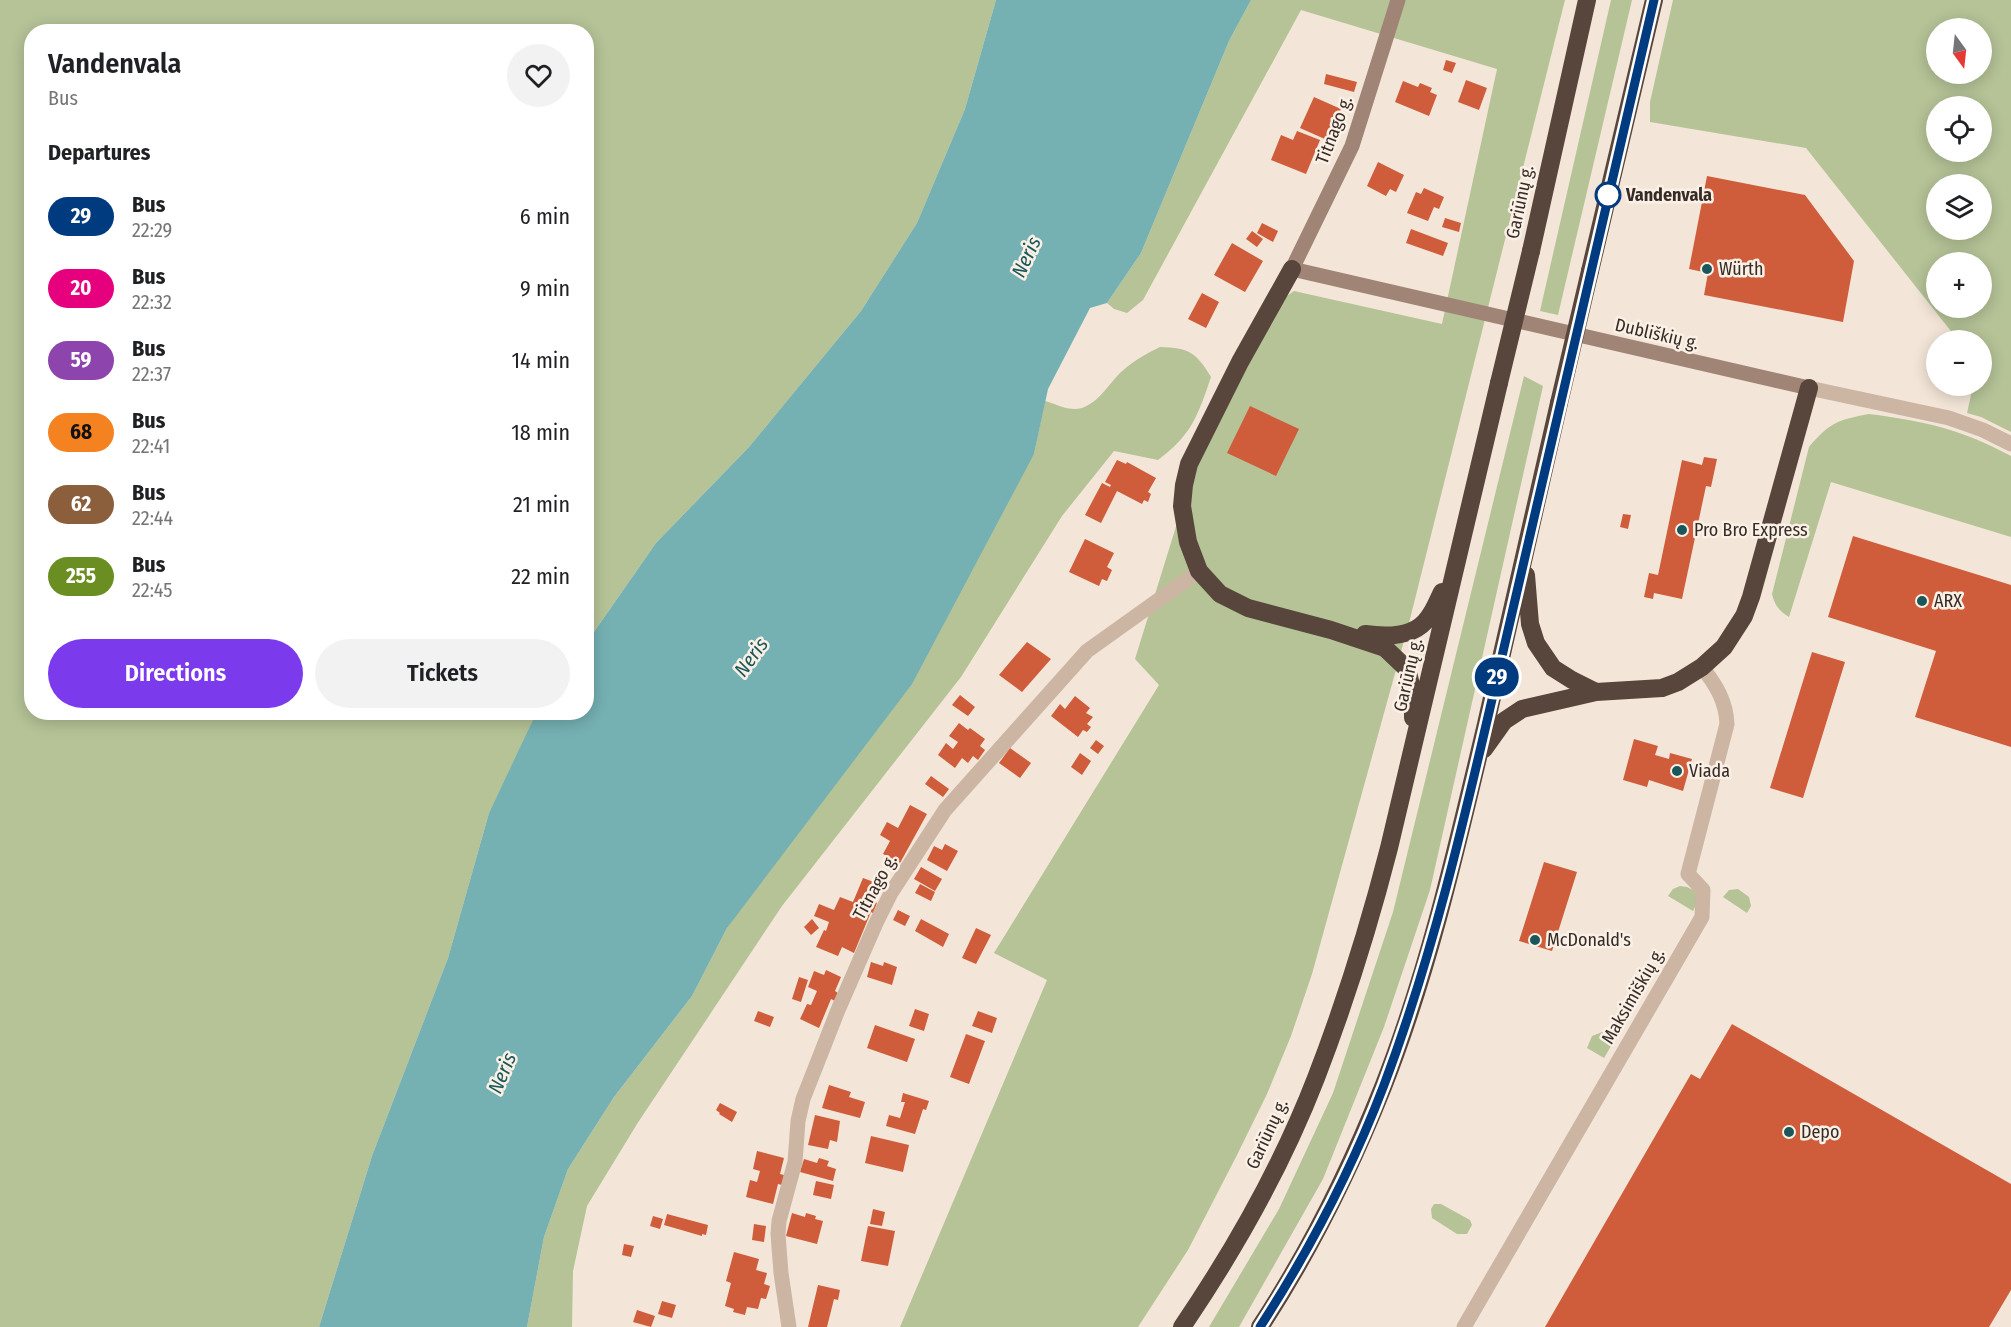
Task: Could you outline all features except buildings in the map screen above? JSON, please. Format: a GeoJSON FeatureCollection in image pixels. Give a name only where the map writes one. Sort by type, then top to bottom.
{"type":"FeatureCollection","features":[{"type":"Feature","properties":{"kind":"highway","name":"Gariūnų g."},"geometry":{"type":"LineString","coordinates":[[1182,1327],[1210,1286],[1250,1217],[1288,1143],[1316,1079],[1371,918],[1531,250],[1587,0]]}},
{"type":"Feature","properties":{"kind":"highway"},"geometry":{"type":"LineString","coordinates":[[1260,1327],[1307,1250],[1349,1166],[1383,1087],[1412,1004],[1478,756],[1654,0]]}},
{"type":"Feature","properties":{"kind":"highway"},"geometry":{"type":"LineString","coordinates":[[1292,269],[1240,362],[1189,464],[1182,506],[1188,542],[1199,571],[1220,594],[1248,608],[1331,630],[1385,648],[1407,669],[1413,693],[1414,745]]}},
{"type":"Feature","properties":{"kind":"highway"},"geometry":{"type":"LineString","coordinates":[[1478,756],[1504,721],[1522,709],[1596,692],[1662,688],[1678,682],[1702,667],[1724,647],[1744,616],[1751,597],[1809,388]]}},
{"type":"Feature","properties":{"kind":"highway"},"geometry":{"type":"LineString","coordinates":[[1525,556],[1530,624],[1536,644],[1553,668],[1596,692]]}},
{"type":"Feature","properties":{"kind":"highway"},"geometry":{"type":"LineString","coordinates":[[1331,630],[1390,636],[1412,631],[1428,620],[1455,566]]}},
{"type":"Feature","properties":{"kind":"street","name":"Titnago g."},"geometry":{"type":"LineString","coordinates":[[1292,269],[1352,146],[1398,0]]}},
{"type":"Feature","properties":{"kind":"street","name":"Dubliškių g."},"geometry":{"type":"LineString","coordinates":[[1292,269],[1949,418],[1983,430],[2011,444]]}},
{"type":"Feature","properties":{"kind":"street","name":"Titnago g."},"geometry":{"type":"LineString","coordinates":[[789,1327],[778,1234],[779,1221],[795,1162],[803,1099],[843,999],[891,893],[945,810],[1087,651],[1199,571]]}},
{"type":"Feature","properties":{"kind":"street","name":"Maksimiškių g."},"geometry":{"type":"LineString","coordinates":[[1464,1327],[1702,917],[1703,890],[1688,874],[1727,724],[1723,700],[1702,667]]}},
{"type":"Feature","properties":{"kind":"green space"},"geometry":{"type":"Polygon","coordinates":[[[0,0],[996,0],[965,109],[917,223],[861,311],[749,447],[656,543],[594,632],[594,24],[24,24],[24,720],[535,720],[489,813],[448,958],[372,1156],[319,1327],[0,1327],[0,0]]]}},
{"type":"Feature","properties":{"kind":"green space"},"geometry":{"type":"Polygon","coordinates":[[[1251,0],[1565,0],[1410,619],[1312,974],[1291,1036],[1267,1094],[1236,1157],[1188,1250],[1138,1327],[900,1327],[1047,980],[994,953],[1159,685],[1135,659],[1191,478],[1281,300],[1294,291],[1442,324],[1497,69],[1301,10],[1143,300],[1127,313],[1114,309],[1107,303],[1141,253],[1229,41],[1251,0]]]}},
{"type":"Feature","properties":{"kind":"green space"},"geometry":{"type":"Polygon","coordinates":[[[1611,0],[1632,0],[1558,315],[1540,311],[1611,0]]]}},
{"type":"Feature","properties":{"kind":"green space"},"geometry":{"type":"Polygon","coordinates":[[[1673,0],[2011,0],[2011,432],[1981,417],[1967,413],[1971,396],[1992,396],[1992,330],[1950,330],[1941,318],[1992,318],[1992,252],[1926,252],[1926,300],[1806,148],[1650,122],[1650,102],[1673,0]]]}},
{"type":"Feature","properties":{"kind":"green space"},"geometry":{"type":"Polygon","coordinates":[[[1160,347],[1185,350],[1191,353],[1201,362],[1211,377],[1202,402],[1186,433],[1170,451],[1158,460],[1114,451],[1062,516],[961,677],[782,906],[637,1124],[587,1206],[573,1271],[572,1327],[527,1327],[544,1237],[568,1169],[614,1097],[692,996],[727,928],[1034,454],[1045,401],[1073,409],[1082,408],[1098,397],[1139,358],[1160,347]]]}},
{"type":"Feature","properties":{"kind":"green space"},"geometry":{"type":"Polygon","coordinates":[[[1524,376],[1543,386],[1430,890],[1384,1027],[1323,1179],[1239,1327],[1209,1327],[1279,1209],[1333,1093],[1393,912],[1524,376]]]}},
{"type":"Feature","properties":{"kind":"green space"},"geometry":{"type":"Polygon","coordinates":[[[1869,414],[1907,420],[1959,433],[2011,456],[2011,537],[1831,482],[1789,617],[1778,607],[1772,594],[1809,447],[1835,423],[1869,414]]]}},
{"type":"Feature","properties":{"kind":"green space"},"geometry":{"type":"Polygon","coordinates":[[[1680,886],[1695,891],[1698,901],[1693,911],[1668,896],[1673,889],[1680,886]]]}},
{"type":"Feature","properties":{"kind":"green space"},"geometry":{"type":"Polygon","coordinates":[[[1738,889],[1749,897],[1751,906],[1747,913],[1723,897],[1729,890],[1738,889]]]}},
{"type":"Feature","properties":{"kind":"green space"},"geometry":{"type":"Polygon","coordinates":[[[1605,1031],[1613,1037],[1604,1058],[1587,1048],[1592,1036],[1605,1031]]]}},
{"type":"Feature","properties":{"kind":"green space"},"geometry":{"type":"Polygon","coordinates":[[[1434,1204],[1441,1204],[1470,1220],[1472,1225],[1467,1234],[1457,1234],[1432,1218],[1431,1209],[1434,1204]]]}},
{"type":"Feature","properties":{"kind":"water","name":"Neris"},"geometry":{"type":"Polygon","coordinates":[[[996,0],[1251,0],[1229,41],[1141,253],[1107,303],[1090,308],[1048,389],[1034,454],[912,684],[727,928],[692,996],[614,1097],[568,1169],[544,1237],[527,1327],[319,1327],[372,1156],[448,958],[489,813],[533,720],[594,720],[594,632],[656,543],[749,447],[861,311],[917,223],[965,109],[996,0]]]}},
{"type":"Feature","properties":{"kind":"bus line","name":"29"},"geometry":{"type":"LineString","coordinates":[[1260,1327],[1307,1250],[1349,1166],[1383,1087],[1412,1004],[1469,797],[1654,0]]}},
{"type":"Feature","properties":{"kind":"place","name":"Vandenvala"},"geometry":{"type":"Point","coordinates":[1608,195]}},
{"type":"Feature","properties":{"kind":"place","name":"Würth"},"geometry":{"type":"Point","coordinates":[1707,269]}},
{"type":"Feature","properties":{"kind":"place","name":"Pro Bro Express"},"geometry":{"type":"Point","coordinates":[1682,530]}},
{"type":"Feature","properties":{"kind":"place","name":"ARX"},"geometry":{"type":"Point","coordinates":[1922,601]}},
{"type":"Feature","properties":{"kind":"place","name":"Viada"},"geometry":{"type":"Point","coordinates":[1677,771]}},
{"type":"Feature","properties":{"kind":"place","name":"McDonald's"},"geometry":{"type":"Point","coordinates":[1535,940]}},
{"type":"Feature","properties":{"kind":"place","name":"Depo"},"geometry":{"type":"Point","coordinates":[1789,1132]}}]}
